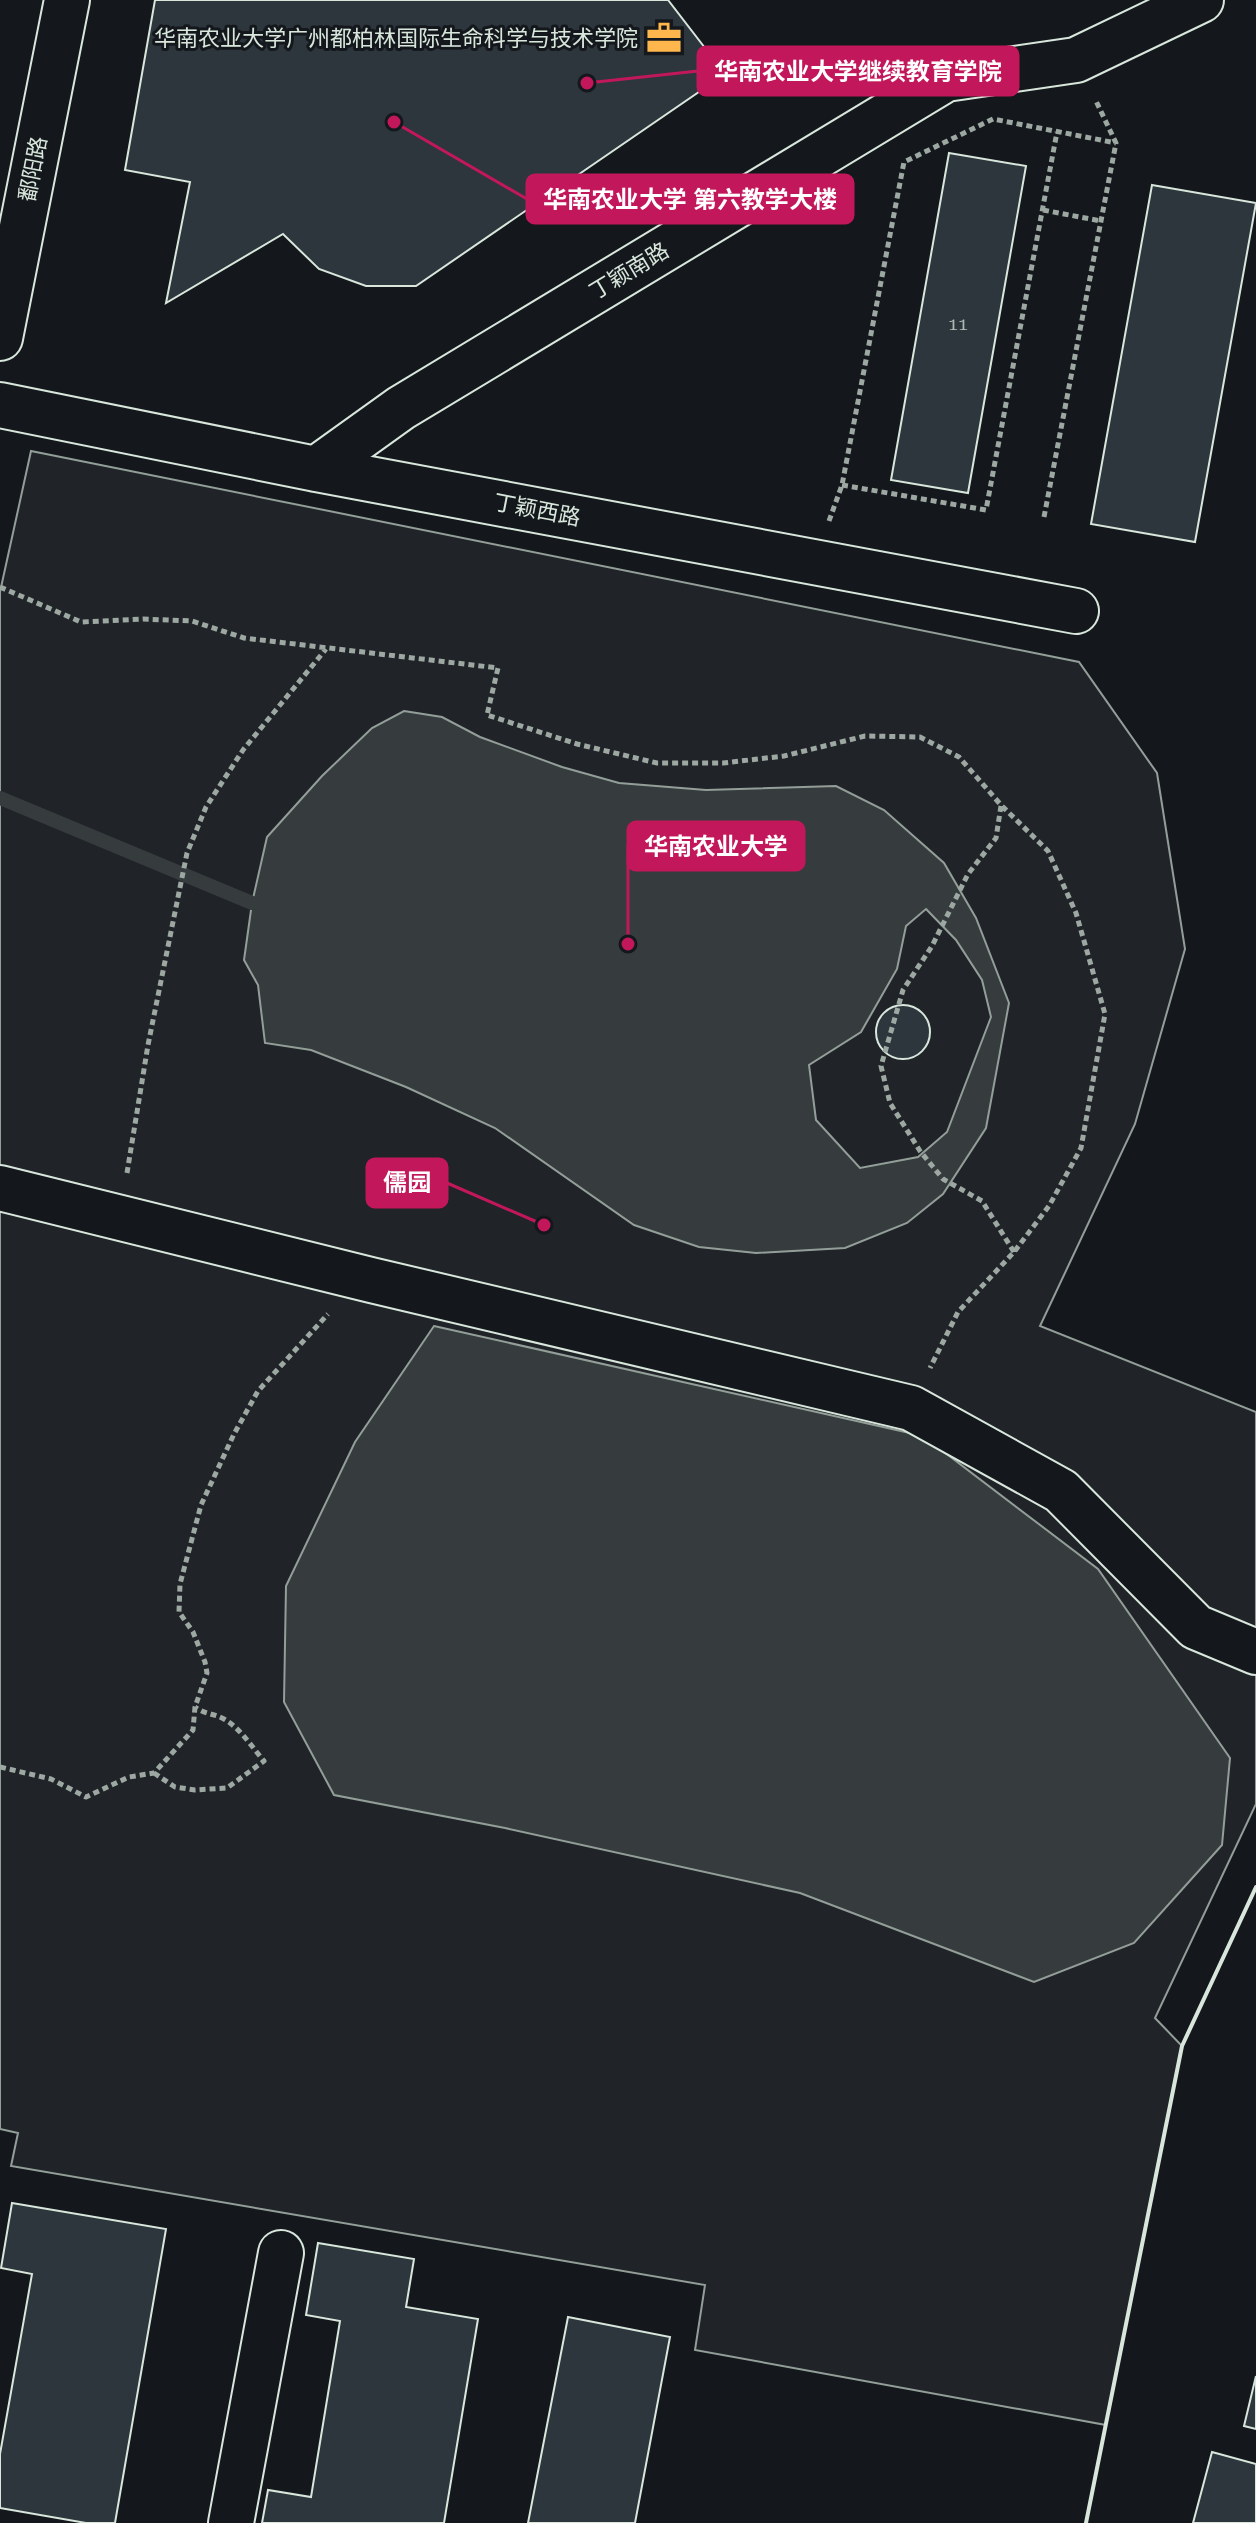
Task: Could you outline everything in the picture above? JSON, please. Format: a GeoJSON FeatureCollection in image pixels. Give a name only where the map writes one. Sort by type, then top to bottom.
{"type":"FeatureCollection","features":[{"type":"Feature","properties":{"kind":"street","name":"鄱阳路"},"geometry":{"type":"LineString","coordinates":[[0,338],[67,0]]}},
{"type":"Feature","properties":{"kind":"street","name":"丁颖南路"},"geometry":{"type":"LineString","coordinates":[[316,469],[401,408],[946,79],[1076,60],[1201,0]]}},
{"type":"Feature","properties":{"kind":"street","name":"丁颖西路"},"geometry":{"type":"LineString","coordinates":[[0,405],[316,469],[1076,611]]}},
{"type":"Feature","properties":{"kind":"street"},"geometry":{"type":"LineString","coordinates":[[0,1188],[911,1408],[1061,1491],[1196,1627],[1256,1652]]}},
{"type":"Feature","properties":{"kind":"street"},"geometry":{"type":"LineString","coordinates":[[231,2523],[281,2253]]}},
{"type":"Feature","properties":{"kind":"path"},"geometry":{"type":"LineString","coordinates":[[814,562],[842,485],[904,162],[993,119],[1116,143],[1044,517]]}},
{"type":"Feature","properties":{"kind":"path"},"geometry":{"type":"LineString","coordinates":[[842,485],[986,510],[1057,132]]}},
{"type":"Feature","properties":{"kind":"path"},"geometry":{"type":"LineString","coordinates":[[1043,210],[1101,221]]}},
{"type":"Feature","properties":{"kind":"path"},"geometry":{"type":"LineString","coordinates":[[0,587],[81,622],[143,619],[192,621],[244,638],[498,668],[487,715],[577,744],[657,763],[723,763],[784,756],[865,736],[920,737],[959,757],[1001,805],[1048,851],[1076,913],[1105,1014],[1081,1148],[1049,1206],[1014,1252],[958,1312],[911,1408]]}},
{"type":"Feature","properties":{"kind":"path"},"geometry":{"type":"LineString","coordinates":[[123,1219],[127,1166],[148,1045],[187,853],[206,807],[243,750],[327,649]]}},
{"type":"Feature","properties":{"kind":"path"},"geometry":{"type":"LineString","coordinates":[[1001,805],[996,838],[968,874],[932,946],[903,990],[881,1066],[890,1103],[920,1151],[943,1179],[982,1201],[1014,1252]]}},
{"type":"Feature","properties":{"kind":"path"},"geometry":{"type":"LineString","coordinates":[[0,1767],[51,1779],[86,1797],[129,1777],[154,1773],[193,1730],[195,1707],[207,1673],[193,1632],[179,1612],[180,1584],[201,1505],[258,1391],[340,1300],[371,1280]]}},
{"type":"Feature","properties":{"kind":"path"},"geometry":{"type":"LineString","coordinates":[[154,1773],[175,1787],[195,1790],[227,1788],[264,1761],[235,1727],[195,1707]]}},
{"type":"Feature","properties":{"kind":"shaded area"},"geometry":{"type":"Polygon","coordinates":[[[31,451],[1079,662],[1157,773],[1185,949],[1135,1124],[1040,1326],[1256,1412],[1256,1804],[1155,2018],[1182,2046],[1106,2425],[695,2350],[705,2285],[11,2166],[18,2133],[0,2129],[0,592],[31,451]]]}},
{"type":"Feature","properties":{"kind":"shaded area"},"geometry":{"type":"Polygon","coordinates":[[[404,711],[442,717],[480,737],[562,767],[619,783],[706,790],[836,786],[884,810],[944,863],[976,918],[1009,1003],[986,1128],[943,1194],[907,1223],[845,1248],[756,1253],[699,1247],[634,1225],[495,1128],[406,1087],[311,1050],[265,1043],[258,985],[244,960],[252,903],[267,837],[322,776],[372,728],[404,711]],[[926,909],[906,926],[897,969],[861,1032],[809,1065],[816,1120],[860,1168],[918,1157],[947,1132],[991,1017],[982,980],[956,940],[926,909]]]}},
{"type":"Feature","properties":{"kind":"shaded area"},"geometry":{"type":"Polygon","coordinates":[[[434,1326],[923,1436],[1098,1569],[1230,1758],[1222,1845],[1134,1943],[1034,1982],[800,1893],[505,1828],[334,1795],[284,1702],[286,1586],[355,1442],[434,1326]]]}},
{"type":"Feature","properties":{"kind":"building"},"geometry":{"type":"Polygon","coordinates":[[[155,0],[668,0],[725,74],[416,286],[366,286],[319,269],[283,234],[166,303],[190,182],[125,170],[155,0]]]}},
{"type":"Feature","properties":{"kind":"building"},"geometry":{"type":"Polygon","coordinates":[[[949,153],[1026,166],[968,493],[891,480],[949,153]]]}},
{"type":"Feature","properties":{"kind":"building"},"geometry":{"type":"Polygon","coordinates":[[[1152,185],[1256,203],[1195,542],[1091,524],[1152,185]]]}},
{"type":"Feature","properties":{"kind":"building"},"geometry":{"type":"Polygon","coordinates":[[[903,1005],[922,1013],[930,1032],[922,1051],[903,1059],[884,1051],[876,1032],[884,1013],[903,1005]]]}},
{"type":"Feature","properties":{"kind":"building"},"geometry":{"type":"Polygon","coordinates":[[[12,2203],[166,2229],[115,2523],[86,2523],[0,2508],[0,2454],[32,2274],[1,2268],[12,2203]]]}},
{"type":"Feature","properties":{"kind":"building"},"geometry":{"type":"Polygon","coordinates":[[[318,2243],[414,2259],[406,2307],[478,2319],[444,2523],[262,2523],[268,2490],[311,2497],[340,2321],[306,2315],[318,2243]]]}},
{"type":"Feature","properties":{"kind":"building"},"geometry":{"type":"Polygon","coordinates":[[[568,2317],[670,2337],[635,2523],[528,2523],[568,2317]]]}},
{"type":"Feature","properties":{"kind":"building"},"geometry":{"type":"Polygon","coordinates":[[[1256,2376],[1256,2429],[1244,2426],[1256,2376]]]}},
{"type":"Feature","properties":{"kind":"building"},"geometry":{"type":"Polygon","coordinates":[[[1212,2452],[1256,2464],[1256,2523],[1193,2523],[1212,2452]]]}},
{"type":"Feature","properties":{"kind":"waterway"},"geometry":{"type":"LineString","coordinates":[[0,798],[252,903]]}},
{"type":"Feature","properties":{"kind":"wall"},"geometry":{"type":"LineString","coordinates":[[1086,2523],[1182,2046],[1256,1887]]}},
{"type":"Feature","properties":{"kind":"place","name":"华南农业大学广州都柏林国际生命科学与技术学院"},"geometry":{"type":"Point","coordinates":[664,38]}},
{"type":"Feature","properties":{"kind":"place","name":"华南农业大学继续教育学院"},"geometry":{"type":"Point","coordinates":[587,83]}},
{"type":"Feature","properties":{"kind":"place","name":"华南农业大学 第六教学大楼"},"geometry":{"type":"Point","coordinates":[394,122]}},
{"type":"Feature","properties":{"kind":"place","name":"华南农业大学"},"geometry":{"type":"Point","coordinates":[628,944]}},
{"type":"Feature","properties":{"kind":"place","name":"儒园"},"geometry":{"type":"Point","coordinates":[544,1225]}}]}
